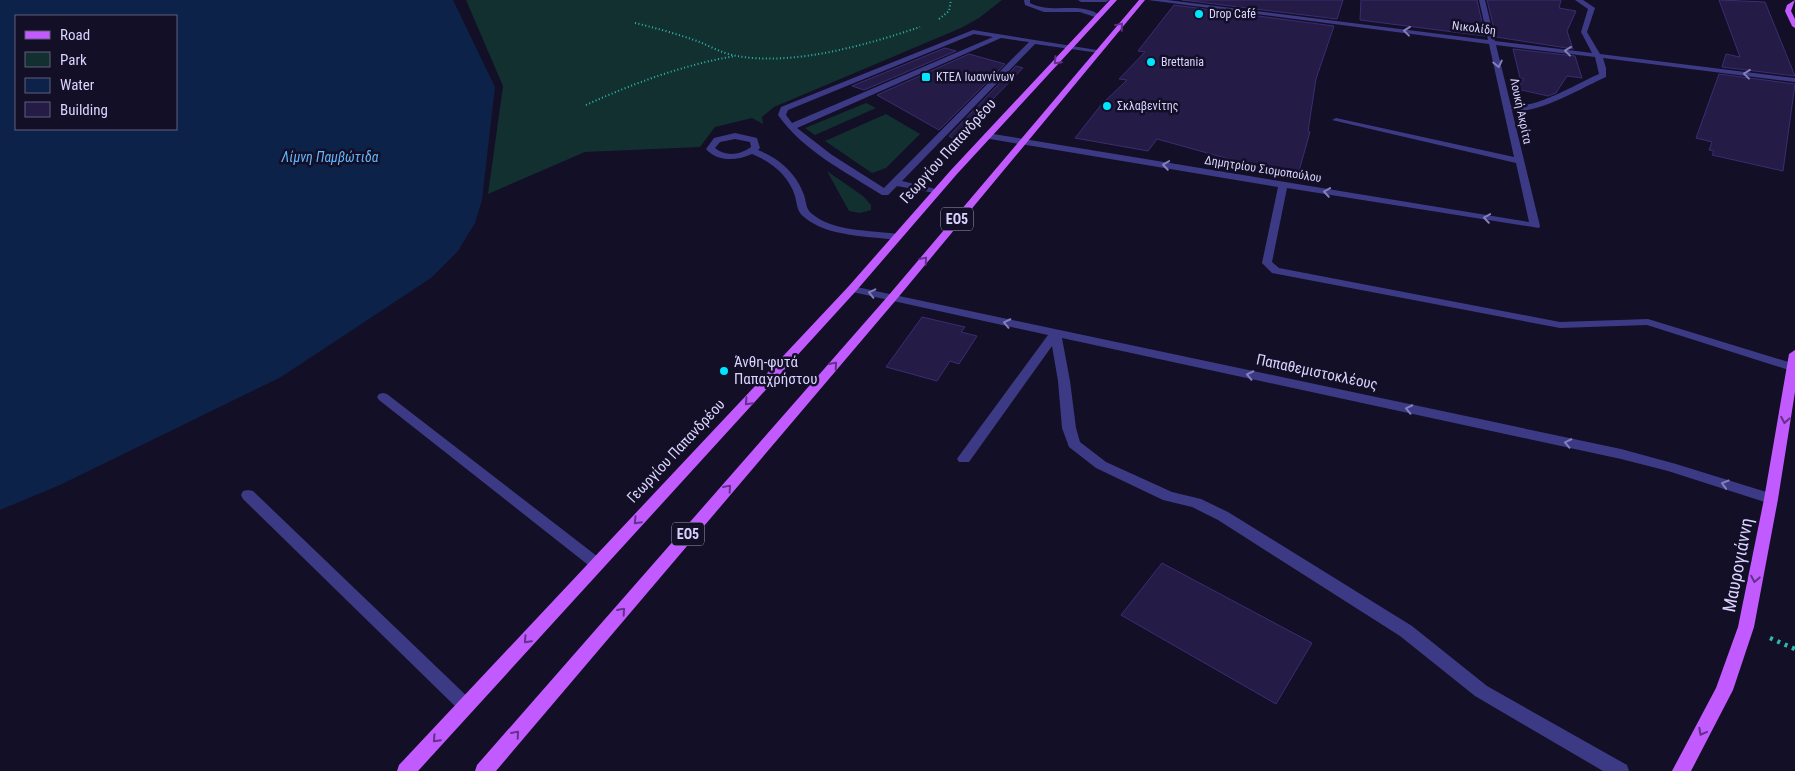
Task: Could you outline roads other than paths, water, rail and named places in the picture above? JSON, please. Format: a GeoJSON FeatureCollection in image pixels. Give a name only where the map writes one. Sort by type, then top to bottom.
{"type":"FeatureCollection","features":[{"type":"Feature","properties":{"kind":"main road","name":"Γεωργίου Παπανδρέου"},"geometry":{"type":"LineString","coordinates":[[406,771],[852,289],[987,136],[1114,0]]}},
{"type":"Feature","properties":{"kind":"main road","name":"ΕΟ5"},"geometry":{"type":"LineString","coordinates":[[484,771],[892,298],[1142,0]]}},
{"type":"Feature","properties":{"kind":"main road"},"geometry":{"type":"LineString","coordinates":[[1794,2],[1788,6],[1788,10],[1795,26]]}},
{"type":"Feature","properties":{"kind":"main road","name":"Μαυρογιάννη"},"geometry":{"type":"LineString","coordinates":[[1681,771],[1724,690],[1746,627],[1771,499],[1794,361]]}},
{"type":"Feature","properties":{"kind":"street"},"geometry":{"type":"LineString","coordinates":[[1027,0],[1027,4],[1037,9],[1081,8],[1098,16]]}},
{"type":"Feature","properties":{"kind":"street"},"geometry":{"type":"LineString","coordinates":[[1081,0],[1106,0]]}},
{"type":"Feature","properties":{"kind":"street","name":"Νικολίδη"},"geometry":{"type":"LineString","coordinates":[[1151,0],[1795,80]]}},
{"type":"Feature","properties":{"kind":"street","name":"Λουκή Ακρίτα"},"geometry":{"type":"LineString","coordinates":[[1482,0],[1535,226]]}},
{"type":"Feature","properties":{"kind":"street"},"geometry":{"type":"LineString","coordinates":[[1507,108],[1521,109],[1537,105],[1601,78],[1603,75],[1603,63],[1584,32],[1592,8],[1578,0]]}},
{"type":"Feature","properties":{"kind":"street"},"geometry":{"type":"LineString","coordinates":[[1034,42],[885,193],[791,127],[784,118],[784,109],[972,32],[1098,51]]}},
{"type":"Feature","properties":{"kind":"street"},"geometry":{"type":"LineString","coordinates":[[791,127],[1002,36]]}},
{"type":"Feature","properties":{"kind":"street"},"geometry":{"type":"LineString","coordinates":[[1336,120],[1519,161]]}},
{"type":"Feature","properties":{"kind":"street"},"geometry":{"type":"LineString","coordinates":[[752,151],[757,146],[755,141],[739,136],[718,139],[710,147],[714,153],[726,156],[741,155],[752,151],[772,161],[788,174],[798,191],[804,210],[813,219],[846,229],[897,237]]}},
{"type":"Feature","properties":{"kind":"street","name":"Δημητρίου Σιομοπούλου"},"geometry":{"type":"LineString","coordinates":[[987,136],[1535,226]]}},
{"type":"Feature","properties":{"kind":"street"},"geometry":{"type":"LineString","coordinates":[[894,182],[937,192]]}},
{"type":"Feature","properties":{"kind":"street"},"geometry":{"type":"LineString","coordinates":[[1283,185],[1267,263],[1276,272],[1560,325],[1578,326],[1628,321],[1648,322],[1794,361]]}},
{"type":"Feature","properties":{"kind":"street","name":"Παπαθεμιστοκλέους"},"geometry":{"type":"LineString","coordinates":[[852,289],[1621,454],[1771,499]]}},
{"type":"Feature","properties":{"kind":"street"},"geometry":{"type":"LineString","coordinates":[[964,459],[1055,333]]}},
{"type":"Feature","properties":{"kind":"street"},"geometry":{"type":"LineString","coordinates":[[1055,333],[1064,381],[1069,428],[1074,444],[1082,452],[1101,465],[1168,496],[1196,503],[1223,516],[1406,631],[1481,691],[1620,771]]}},
{"type":"Feature","properties":{"kind":"street"},"geometry":{"type":"LineString","coordinates":[[383,398],[597,564]]}},
{"type":"Feature","properties":{"kind":"street"},"geometry":{"type":"LineString","coordinates":[[248,495],[466,706]]}},
{"type":"Feature","properties":{"kind":"water","name":"Λίμνη Παμβώτιδα"},"geometry":{"type":"Polygon","coordinates":[[[0,0],[453,0],[495,87],[482,200],[475,223],[458,251],[431,278],[281,377],[60,485],[0,510],[0,0]]]}},
{"type":"Feature","properties":{"kind":"place","name":"Drop Café"},"geometry":{"type":"Point","coordinates":[1199,14]}},
{"type":"Feature","properties":{"kind":"place","name":"Brettania"},"geometry":{"type":"Point","coordinates":[1151,62]}},
{"type":"Feature","properties":{"kind":"place","name":"ΚΤΕΛ Ιωαννίνων"},"geometry":{"type":"Point","coordinates":[926,77]}},
{"type":"Feature","properties":{"kind":"place","name":"Σκλαβενίτης"},"geometry":{"type":"Point","coordinates":[1107,106]}},
{"type":"Feature","properties":{"kind":"place","name":"Άνθη-φυτά Παπαχρήστου"},"geometry":{"type":"Point","coordinates":[724,371]}}]}
